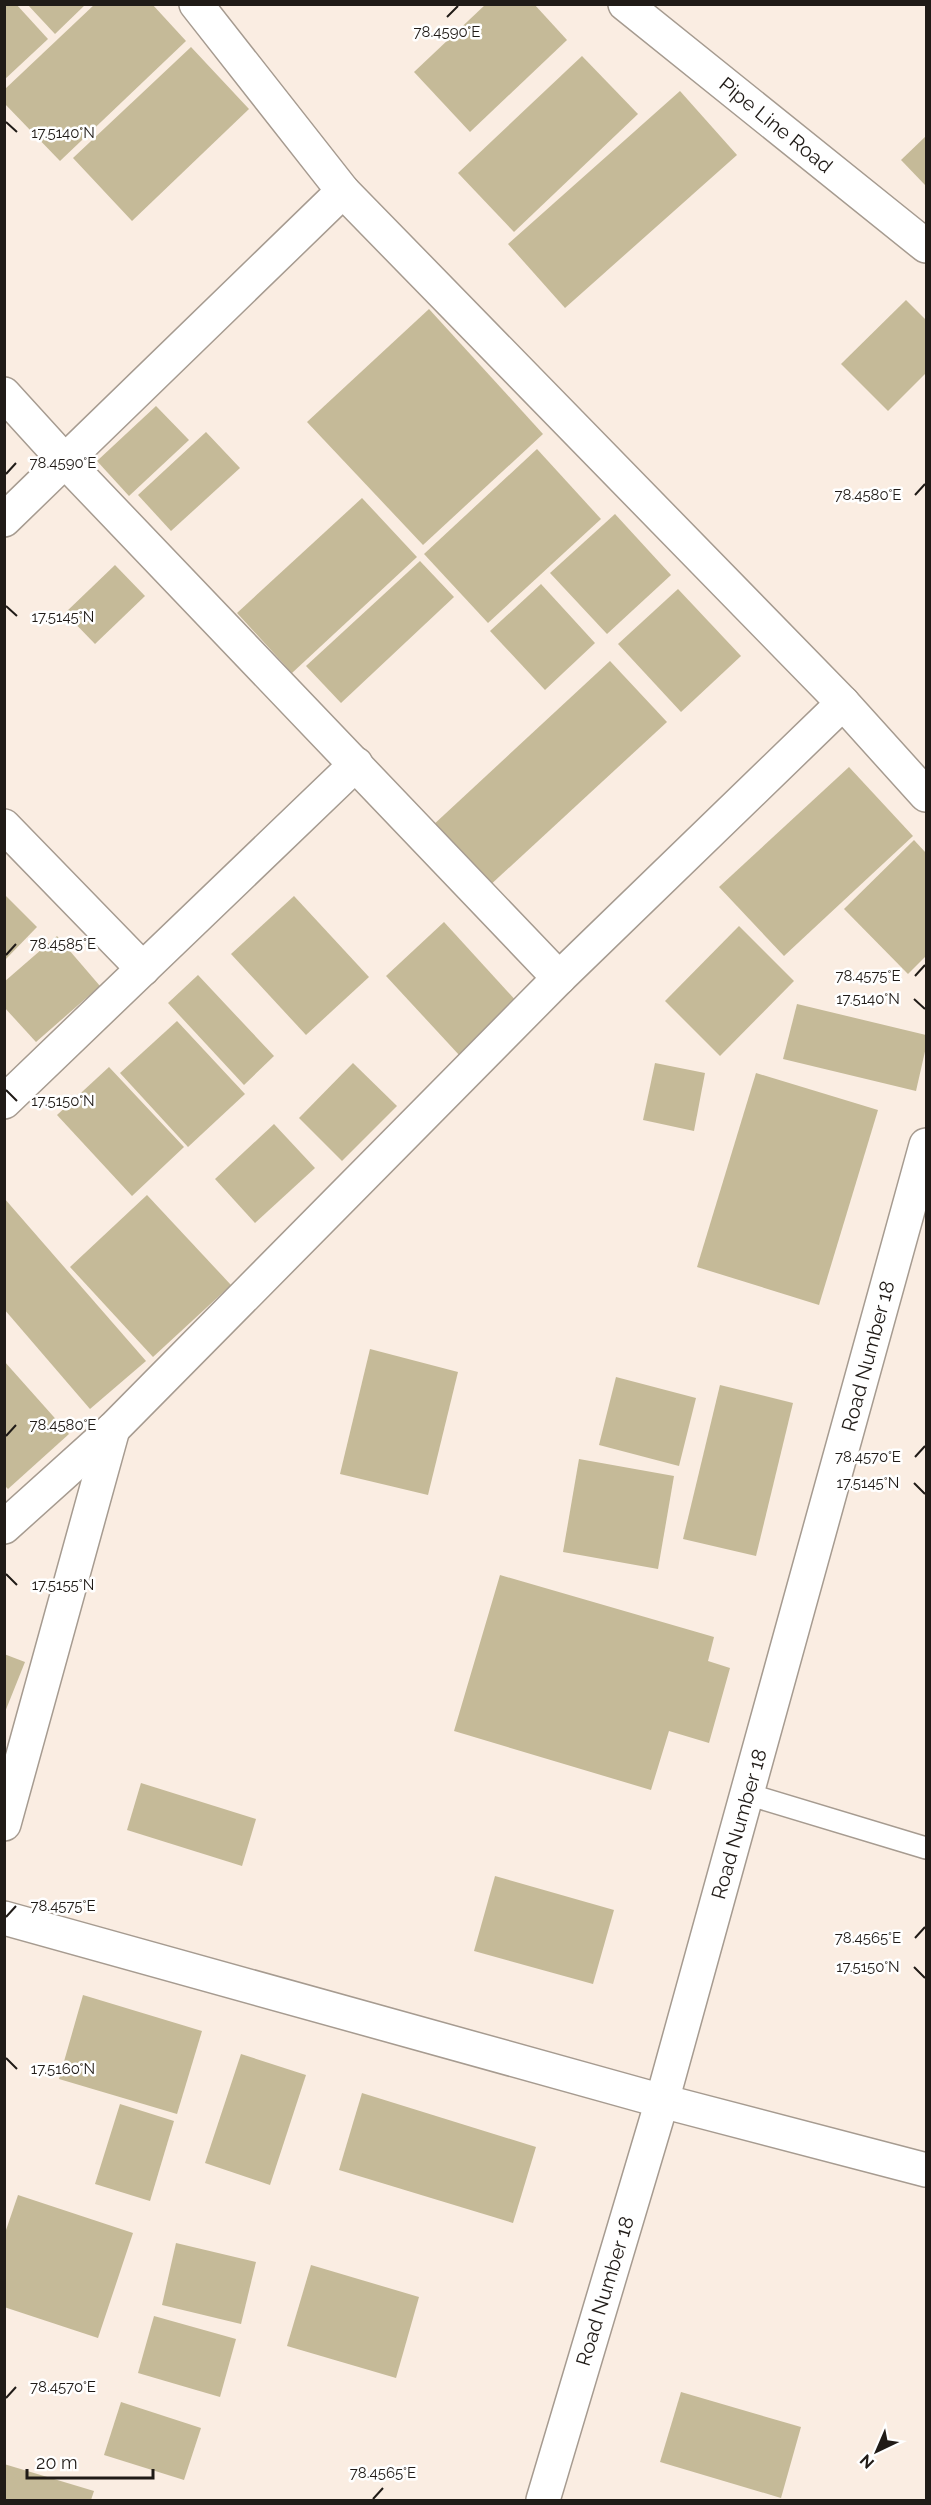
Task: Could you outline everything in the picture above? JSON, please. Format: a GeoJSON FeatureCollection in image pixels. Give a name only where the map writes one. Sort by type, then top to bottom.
{"type":"FeatureCollection","features":[{"type":"Feature","properties":{"kind":"street"},"geometry":{"type":"LineString","coordinates":[[196,4],[343,191],[843,703],[927,795]]}},
{"type":"Feature","properties":{"kind":"street","name":"Pipe Line Road"},"geometry":{"type":"LineString","coordinates":[[625,4],[927,246]]}},
{"type":"Feature","properties":{"kind":"street"},"geometry":{"type":"LineString","coordinates":[[4,520],[343,191]]}},
{"type":"Feature","properties":{"kind":"street"},"geometry":{"type":"LineString","coordinates":[[4,394],[559,978]]}},
{"type":"Feature","properties":{"kind":"street"},"geometry":{"type":"LineString","coordinates":[[4,1527],[112,1429],[559,978],[843,703]]}},
{"type":"Feature","properties":{"kind":"street"},"geometry":{"type":"LineString","coordinates":[[4,1102],[356,764]]}},
{"type":"Feature","properties":{"kind":"street"},"geometry":{"type":"LineString","coordinates":[[4,826],[143,969]]}},
{"type":"Feature","properties":{"kind":"street","name":"Road Number 18"},"geometry":{"type":"LineString","coordinates":[[543,2500],[662,2101],[927,1145]]}},
{"type":"Feature","properties":{"kind":"street"},"geometry":{"type":"LineString","coordinates":[[4,1824],[112,1429]]}},
{"type":"Feature","properties":{"kind":"street"},"geometry":{"type":"LineString","coordinates":[[4,1918],[662,2101],[927,2170]]}},
{"type":"Feature","properties":{"kind":"lane"},"geometry":{"type":"LineString","coordinates":[[747,1794],[927,1848]]}},
{"type":"Feature","properties":{"kind":"building"},"geometry":{"type":"Polygon","coordinates":[[[4,4],[16,4],[48,39],[4,80],[4,4]]]}},
{"type":"Feature","properties":{"kind":"building"},"geometry":{"type":"Polygon","coordinates":[[[27,4],[86,4],[55,34],[27,4]]]}},
{"type":"Feature","properties":{"kind":"building"},"geometry":{"type":"Polygon","coordinates":[[[95,4],[152,4],[186,41],[60,161],[4,103],[4,90],[95,4]]]}},
{"type":"Feature","properties":{"kind":"building"},"geometry":{"type":"Polygon","coordinates":[[[486,4],[534,4],[567,40],[470,132],[414,72],[486,4]]]}},
{"type":"Feature","properties":{"kind":"building"},"geometry":{"type":"Polygon","coordinates":[[[191,47],[249,109],[132,221],[73,158],[191,47]]]}},
{"type":"Feature","properties":{"kind":"building"},"geometry":{"type":"Polygon","coordinates":[[[582,56],[638,114],[514,232],[458,173],[582,56]]]}},
{"type":"Feature","properties":{"kind":"building"},"geometry":{"type":"Polygon","coordinates":[[[680,91],[737,155],[565,308],[508,244],[680,91]]]}},
{"type":"Feature","properties":{"kind":"building"},"geometry":{"type":"Polygon","coordinates":[[[926,136],[926,186],[901,160],[926,136]]]}},
{"type":"Feature","properties":{"kind":"building"},"geometry":{"type":"Polygon","coordinates":[[[906,300],[926,320],[926,373],[888,411],[841,364],[906,300]]]}},
{"type":"Feature","properties":{"kind":"building"},"geometry":{"type":"Polygon","coordinates":[[[429,309],[543,434],[423,545],[307,422],[429,309]]]}},
{"type":"Feature","properties":{"kind":"building"},"geometry":{"type":"Polygon","coordinates":[[[156,406],[189,440],[129,496],[97,461],[156,406]]]}},
{"type":"Feature","properties":{"kind":"building"},"geometry":{"type":"Polygon","coordinates":[[[206,432],[240,468],[171,531],[138,495],[206,432]]]}},
{"type":"Feature","properties":{"kind":"building"},"geometry":{"type":"Polygon","coordinates":[[[537,449],[601,519],[488,623],[424,554],[537,449]]]}},
{"type":"Feature","properties":{"kind":"building"},"geometry":{"type":"Polygon","coordinates":[[[362,498],[417,557],[292,673],[237,613],[362,498]]]}},
{"type":"Feature","properties":{"kind":"building"},"geometry":{"type":"Polygon","coordinates":[[[615,514],[671,575],[607,634],[550,573],[615,514]]]}},
{"type":"Feature","properties":{"kind":"building"},"geometry":{"type":"Polygon","coordinates":[[[420,561],[454,597],[341,703],[306,666],[420,561]]]}},
{"type":"Feature","properties":{"kind":"building"},"geometry":{"type":"Polygon","coordinates":[[[115,565],[145,596],[95,644],[65,613],[115,565]]]}},
{"type":"Feature","properties":{"kind":"building"},"geometry":{"type":"Polygon","coordinates":[[[541,584],[595,643],[545,690],[490,631],[541,584]]]}},
{"type":"Feature","properties":{"kind":"building"},"geometry":{"type":"Polygon","coordinates":[[[678,589],[741,656],[681,712],[618,644],[678,589]]]}},
{"type":"Feature","properties":{"kind":"building"},"geometry":{"type":"Polygon","coordinates":[[[610,661],[667,722],[487,888],[431,827],[610,661]]]}},
{"type":"Feature","properties":{"kind":"building"},"geometry":{"type":"Polygon","coordinates":[[[849,767],[913,836],[784,956],[719,887],[849,767]]]}},
{"type":"Feature","properties":{"kind":"building"},"geometry":{"type":"Polygon","coordinates":[[[914,840],[926,853],[926,956],[908,974],[844,909],[914,840]]]}},
{"type":"Feature","properties":{"kind":"building"},"geometry":{"type":"Polygon","coordinates":[[[4,894],[37,927],[4,961],[4,894]]]}},
{"type":"Feature","properties":{"kind":"building"},"geometry":{"type":"Polygon","coordinates":[[[294,896],[369,977],[306,1035],[231,954],[294,896]]]}},
{"type":"Feature","properties":{"kind":"building"},"geometry":{"type":"Polygon","coordinates":[[[444,922],[518,1003],[460,1056],[386,976],[444,922]]]}},
{"type":"Feature","properties":{"kind":"building"},"geometry":{"type":"Polygon","coordinates":[[[739,926],[794,981],[720,1056],[665,1001],[739,926]]]}},
{"type":"Feature","properties":{"kind":"building"},"geometry":{"type":"Polygon","coordinates":[[[57,936],[100,986],[36,1042],[4,1007],[4,982],[57,936]]]}},
{"type":"Feature","properties":{"kind":"building"},"geometry":{"type":"Polygon","coordinates":[[[198,975],[274,1056],[244,1085],[168,1003],[198,975]]]}},
{"type":"Feature","properties":{"kind":"building"},"geometry":{"type":"Polygon","coordinates":[[[797,1004],[926,1035],[926,1047],[916,1091],[783,1059],[797,1004]]]}},
{"type":"Feature","properties":{"kind":"building"},"geometry":{"type":"Polygon","coordinates":[[[177,1021],[245,1094],[188,1147],[120,1073],[177,1021]]]}},
{"type":"Feature","properties":{"kind":"building"},"geometry":{"type":"Polygon","coordinates":[[[353,1063],[397,1106],[342,1161],[299,1118],[353,1063]]]}},
{"type":"Feature","properties":{"kind":"building"},"geometry":{"type":"Polygon","coordinates":[[[655,1063],[705,1073],[694,1131],[643,1120],[655,1063]]]}},
{"type":"Feature","properties":{"kind":"building"},"geometry":{"type":"Polygon","coordinates":[[[109,1067],[184,1147],[132,1196],[57,1115],[109,1067]]]}},
{"type":"Feature","properties":{"kind":"building"},"geometry":{"type":"Polygon","coordinates":[[[756,1073],[878,1110],[819,1305],[697,1267],[756,1073]]]}},
{"type":"Feature","properties":{"kind":"building"},"geometry":{"type":"Polygon","coordinates":[[[274,1124],[315,1168],[255,1223],[215,1179],[274,1124]]]}},
{"type":"Feature","properties":{"kind":"building"},"geometry":{"type":"Polygon","coordinates":[[[147,1195],[231,1285],[153,1357],[70,1267],[147,1195]]]}},
{"type":"Feature","properties":{"kind":"building"},"geometry":{"type":"Polygon","coordinates":[[[4,1198],[146,1361],[90,1409],[4,1309],[4,1198]]]}},
{"type":"Feature","properties":{"kind":"building"},"geometry":{"type":"Polygon","coordinates":[[[370,1349],[458,1372],[428,1495],[340,1474],[370,1349]]]}},
{"type":"Feature","properties":{"kind":"building"},"geometry":{"type":"Polygon","coordinates":[[[4,1361],[69,1434],[8,1489],[4,1485],[4,1361]]]}},
{"type":"Feature","properties":{"kind":"building"},"geometry":{"type":"Polygon","coordinates":[[[616,1377],[696,1398],[679,1466],[599,1445],[616,1377]]]}},
{"type":"Feature","properties":{"kind":"building"},"geometry":{"type":"Polygon","coordinates":[[[720,1385],[793,1403],[756,1556],[683,1539],[720,1385]]]}},
{"type":"Feature","properties":{"kind":"building"},"geometry":{"type":"Polygon","coordinates":[[[579,1459],[674,1476],[658,1569],[563,1552],[579,1459]]]}},
{"type":"Feature","properties":{"kind":"building"},"geometry":{"type":"Polygon","coordinates":[[[500,1575],[714,1637],[708,1661],[730,1668],[709,1743],[669,1731],[651,1790],[454,1731],[500,1575]]]}},
{"type":"Feature","properties":{"kind":"building"},"geometry":{"type":"Polygon","coordinates":[[[4,1654],[25,1662],[5,1712],[4,1712],[4,1654]]]}},
{"type":"Feature","properties":{"kind":"building"},"geometry":{"type":"Polygon","coordinates":[[[141,1783],[256,1819],[242,1866],[127,1830],[141,1783]]]}},
{"type":"Feature","properties":{"kind":"building"},"geometry":{"type":"Polygon","coordinates":[[[495,1876],[614,1910],[593,1984],[474,1951],[495,1876]]]}},
{"type":"Feature","properties":{"kind":"building"},"geometry":{"type":"Polygon","coordinates":[[[83,1995],[202,2031],[177,2114],[59,2079],[83,1995]]]}},
{"type":"Feature","properties":{"kind":"building"},"geometry":{"type":"Polygon","coordinates":[[[241,2054],[306,2075],[270,2185],[205,2163],[241,2054]]]}},
{"type":"Feature","properties":{"kind":"building"},"geometry":{"type":"Polygon","coordinates":[[[362,2093],[536,2147],[513,2223],[339,2170],[362,2093]]]}},
{"type":"Feature","properties":{"kind":"building"},"geometry":{"type":"Polygon","coordinates":[[[120,2104],[174,2121],[150,2201],[95,2184],[120,2104]]]}},
{"type":"Feature","properties":{"kind":"building"},"geometry":{"type":"Polygon","coordinates":[[[18,2195],[133,2233],[98,2338],[4,2307],[4,2236],[18,2195]]]}},
{"type":"Feature","properties":{"kind":"building"},"geometry":{"type":"Polygon","coordinates":[[[176,2243],[256,2262],[241,2324],[162,2305],[176,2243]]]}},
{"type":"Feature","properties":{"kind":"building"},"geometry":{"type":"Polygon","coordinates":[[[311,2265],[419,2297],[396,2378],[287,2346],[311,2265]]]}},
{"type":"Feature","properties":{"kind":"building"},"geometry":{"type":"Polygon","coordinates":[[[154,2316],[236,2339],[220,2397],[138,2373],[154,2316]]]}},
{"type":"Feature","properties":{"kind":"building"},"geometry":{"type":"Polygon","coordinates":[[[681,2392],[801,2427],[781,2498],[660,2462],[681,2392]]]}},
{"type":"Feature","properties":{"kind":"building"},"geometry":{"type":"Polygon","coordinates":[[[121,2402],[201,2428],[184,2480],[104,2455],[121,2402]]]}},
{"type":"Feature","properties":{"kind":"building"},"geometry":{"type":"Polygon","coordinates":[[[4,2464],[94,2491],[91,2500],[4,2500],[4,2464]]]}}]}
